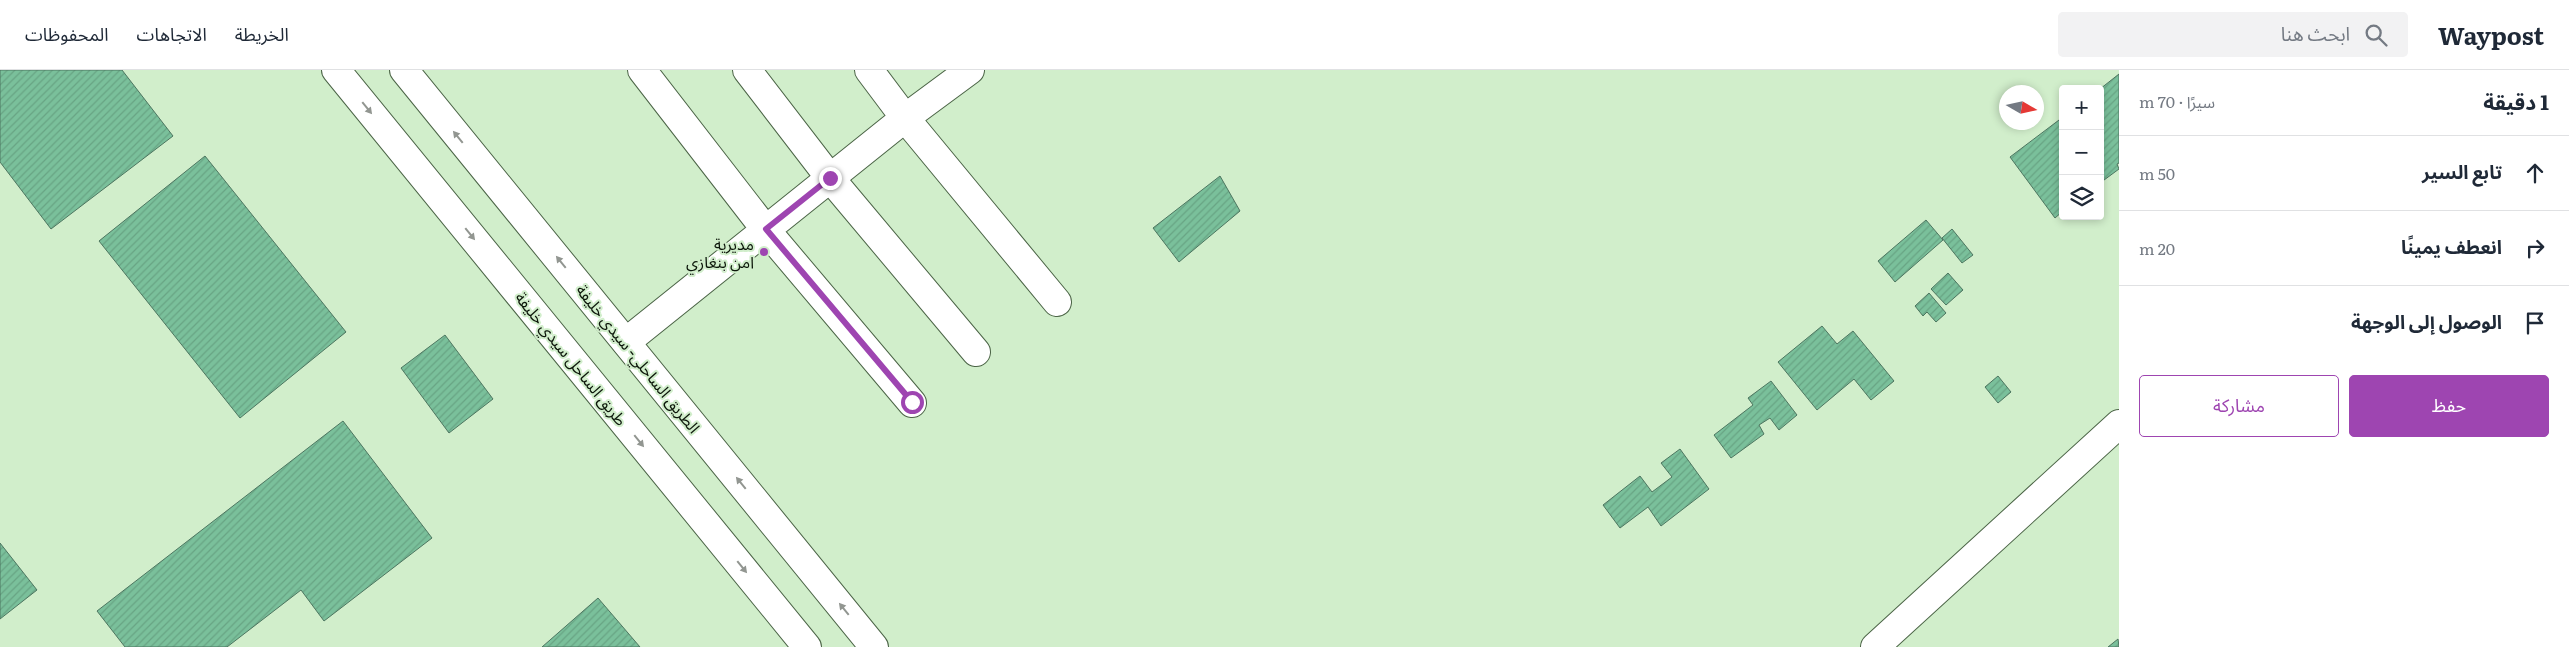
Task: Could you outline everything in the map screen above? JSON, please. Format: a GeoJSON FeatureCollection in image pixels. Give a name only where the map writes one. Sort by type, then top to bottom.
{"type":"FeatureCollection","features":[{"type":"Feature","properties":{"kind":"main road","name":"طريق الساحل سيدي خليفة"},"geometry":{"type":"LineString","coordinates":[[336,70],[807,647]]}},
{"type":"Feature","properties":{"kind":"main road","name":"الطريق الساحلي- سيدي خليفة"},"geometry":{"type":"LineString","coordinates":[[404,70],[874,647]]}},
{"type":"Feature","properties":{"kind":"main road"},"geometry":{"type":"LineString","coordinates":[[642,70],[766,229],[912,402]]}},
{"type":"Feature","properties":{"kind":"main road"},"geometry":{"type":"LineString","coordinates":[[747,70],[830,178],[976,352]]}},
{"type":"Feature","properties":{"kind":"main road"},"geometry":{"type":"LineString","coordinates":[[869,70],[905,118],[1057,302]]}},
{"type":"Feature","properties":{"kind":"main road"},"geometry":{"type":"LineString","coordinates":[[626,342],[905,118],[970,70]]}},
{"type":"Feature","properties":{"kind":"main road"},"geometry":{"type":"LineString","coordinates":[[1875,647],[2119,424]]}},
{"type":"Feature","properties":{"kind":"building"},"geometry":{"type":"Polygon","coordinates":[[[0,70],[122,70],[173,136],[51,229],[0,162],[0,70]]]}},
{"type":"Feature","properties":{"kind":"building"},"geometry":{"type":"Polygon","coordinates":[[[2119,74],[2119,163],[2117,164],[2119,169],[2104,180],[2104,130],[2104,86],[2119,74]]]}},
{"type":"Feature","properties":{"kind":"building"},"geometry":{"type":"Polygon","coordinates":[[[2059,120],[2059,214],[2055,218],[2010,157],[2059,120]]]}},
{"type":"Feature","properties":{"kind":"building"},"geometry":{"type":"Polygon","coordinates":[[[205,156],[346,332],[240,418],[99,241],[205,156]]]}},
{"type":"Feature","properties":{"kind":"building"},"geometry":{"type":"Polygon","coordinates":[[[1220,176],[1240,211],[1179,262],[1153,228],[1220,176]]]}},
{"type":"Feature","properties":{"kind":"building"},"geometry":{"type":"Polygon","coordinates":[[[1926,220],[1943,240],[1895,282],[1878,261],[1926,220]]]}},
{"type":"Feature","properties":{"kind":"building"},"geometry":{"type":"Polygon","coordinates":[[[1952,229],[1973,255],[1962,263],[1942,238],[1952,229]]]}},
{"type":"Feature","properties":{"kind":"building"},"geometry":{"type":"Polygon","coordinates":[[[1948,273],[1963,290],[1946,305],[1931,289],[1948,273]]]}},
{"type":"Feature","properties":{"kind":"building"},"geometry":{"type":"Polygon","coordinates":[[[1929,293],[1946,313],[1936,322],[1927,312],[1923,316],[1915,306],[1929,293]]]}},
{"type":"Feature","properties":{"kind":"building"},"geometry":{"type":"Polygon","coordinates":[[[1822,326],[1837,344],[1853,331],[1894,381],[1871,400],[1854,379],[1817,410],[1778,362],[1822,326]]]}},
{"type":"Feature","properties":{"kind":"building"},"geometry":{"type":"Polygon","coordinates":[[[445,335],[493,399],[449,433],[401,368],[445,335]]]}},
{"type":"Feature","properties":{"kind":"building"},"geometry":{"type":"Polygon","coordinates":[[[1998,376],[2011,392],[1998,403],[1985,387],[1998,376]]]}},
{"type":"Feature","properties":{"kind":"building"},"geometry":{"type":"Polygon","coordinates":[[[1771,381],[1797,415],[1779,430],[1770,418],[1759,425],[1764,434],[1731,458],[1714,435],[1753,405],[1748,398],[1771,381]]]}},
{"type":"Feature","properties":{"kind":"building"},"geometry":{"type":"Polygon","coordinates":[[[343,421],[432,538],[324,621],[301,590],[227,647],[125,647],[97,611],[343,421]]]}},
{"type":"Feature","properties":{"kind":"building"},"geometry":{"type":"Polygon","coordinates":[[[1680,449],[1709,489],[1661,526],[1648,507],[1620,528],[1603,505],[1640,476],[1652,492],[1672,477],[1661,463],[1680,449]]]}},
{"type":"Feature","properties":{"kind":"building"},"geometry":{"type":"Polygon","coordinates":[[[0,543],[37,590],[0,619],[0,543]]]}},
{"type":"Feature","properties":{"kind":"building"},"geometry":{"type":"Polygon","coordinates":[[[598,598],[640,647],[542,647],[598,598]]]}},
{"type":"Feature","properties":{"kind":"building"},"geometry":{"type":"Polygon","coordinates":[[[2118,639],[2119,647],[2108,647],[2118,639]]]}},
{"type":"Feature","properties":{"kind":"place","name":"مديرية امن بنغازي"},"geometry":{"type":"Point","coordinates":[764,252]}},
{"type":"Feature","properties":{"kind":"route"},"geometry":{"type":"LineString","coordinates":[[830,178],[766,229],[912,402]]}}]}
